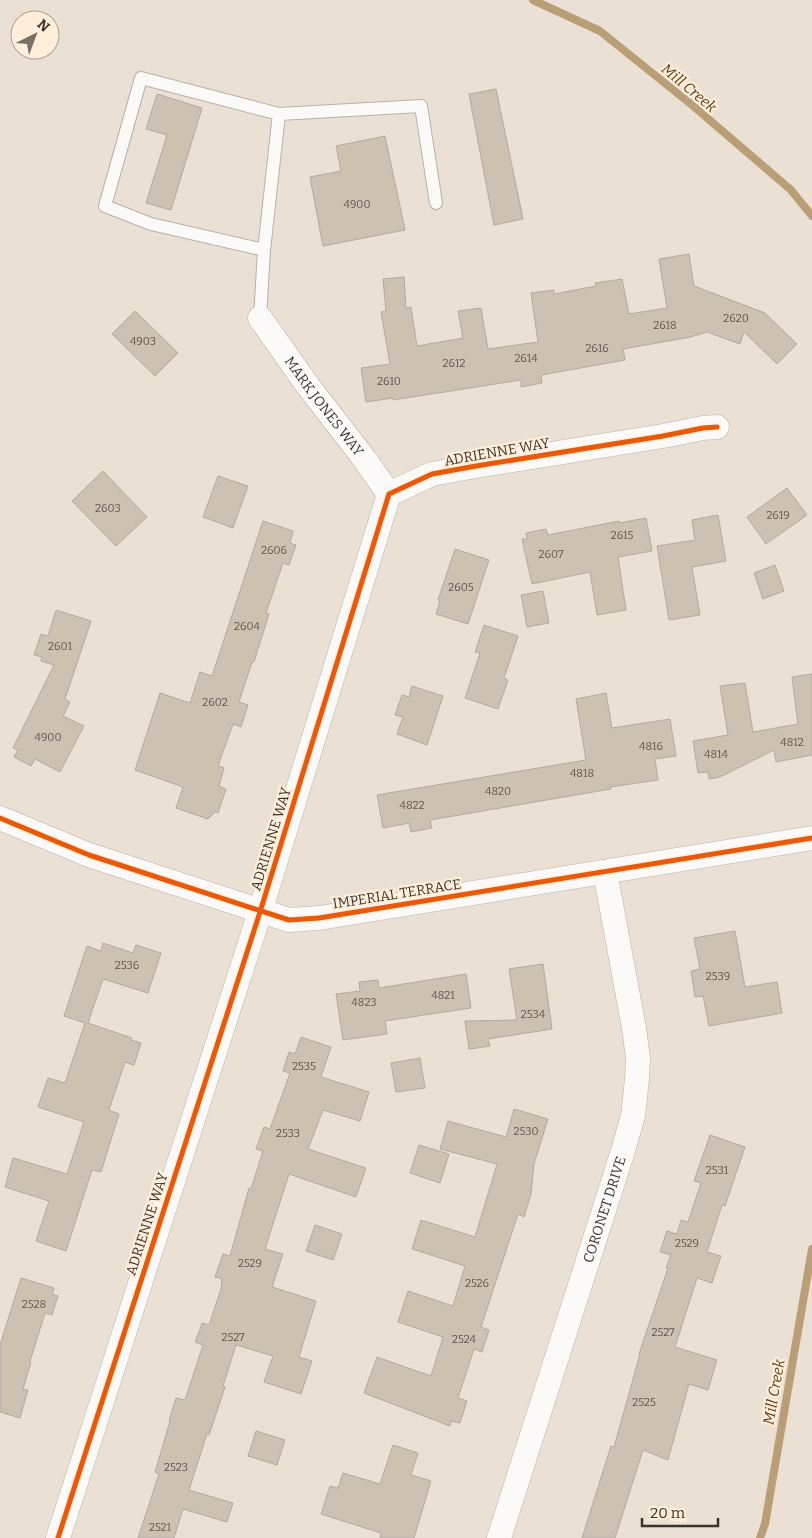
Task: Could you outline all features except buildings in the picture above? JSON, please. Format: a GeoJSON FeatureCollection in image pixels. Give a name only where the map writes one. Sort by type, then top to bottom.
{"type":"FeatureCollection","features":[{"type":"Feature","properties":{"kind":"street","name":"MARK JONES WAY"},"geometry":{"type":"LineString","coordinates":[[260,318],[389,494]]}},
{"type":"Feature","properties":{"kind":"street","name":"ADRIENNE WAY"},"geometry":{"type":"LineString","coordinates":[[58,1538],[260,912],[389,494],[432,474],[717,426]]}},
{"type":"Feature","properties":{"kind":"street","name":"IMPERIAL TERRACE"},"geometry":{"type":"LineString","coordinates":[[0,818],[89,855],[289,920],[319,918],[812,838]]}},
{"type":"Feature","properties":{"kind":"street","name":"CORONET DRIVE"},"geometry":{"type":"LineString","coordinates":[[499,1538],[633,1116],[638,1080],[638,1058],[606,872]]}},
{"type":"Feature","properties":{"kind":"lane"},"geometry":{"type":"LineString","coordinates":[[264,250],[151,224],[105,206],[141,78],[279,114],[421,106],[436,202]]}},
{"type":"Feature","properties":{"kind":"lane"},"geometry":{"type":"LineString","coordinates":[[260,318],[264,250],[279,114]]}},
{"type":"Feature","properties":{"kind":"waterway","name":"Mill Creek"},"geometry":{"type":"LineString","coordinates":[[533,0],[600,31],[692,105],[791,190],[812,216]]}},
{"type":"Feature","properties":{"kind":"waterway","name":"Mill Creek"},"geometry":{"type":"LineString","coordinates":[[760,1538],[765,1524],[812,1249]]}},
{"type":"Feature","properties":{"kind":"cycle path"},"geometry":{"type":"LineString","coordinates":[[58,1538],[260,912],[389,494],[432,474],[717,427]]}},
{"type":"Feature","properties":{"kind":"cycle path"},"geometry":{"type":"LineString","coordinates":[[0,818],[89,855],[289,920],[319,918],[812,838]]}}]}
